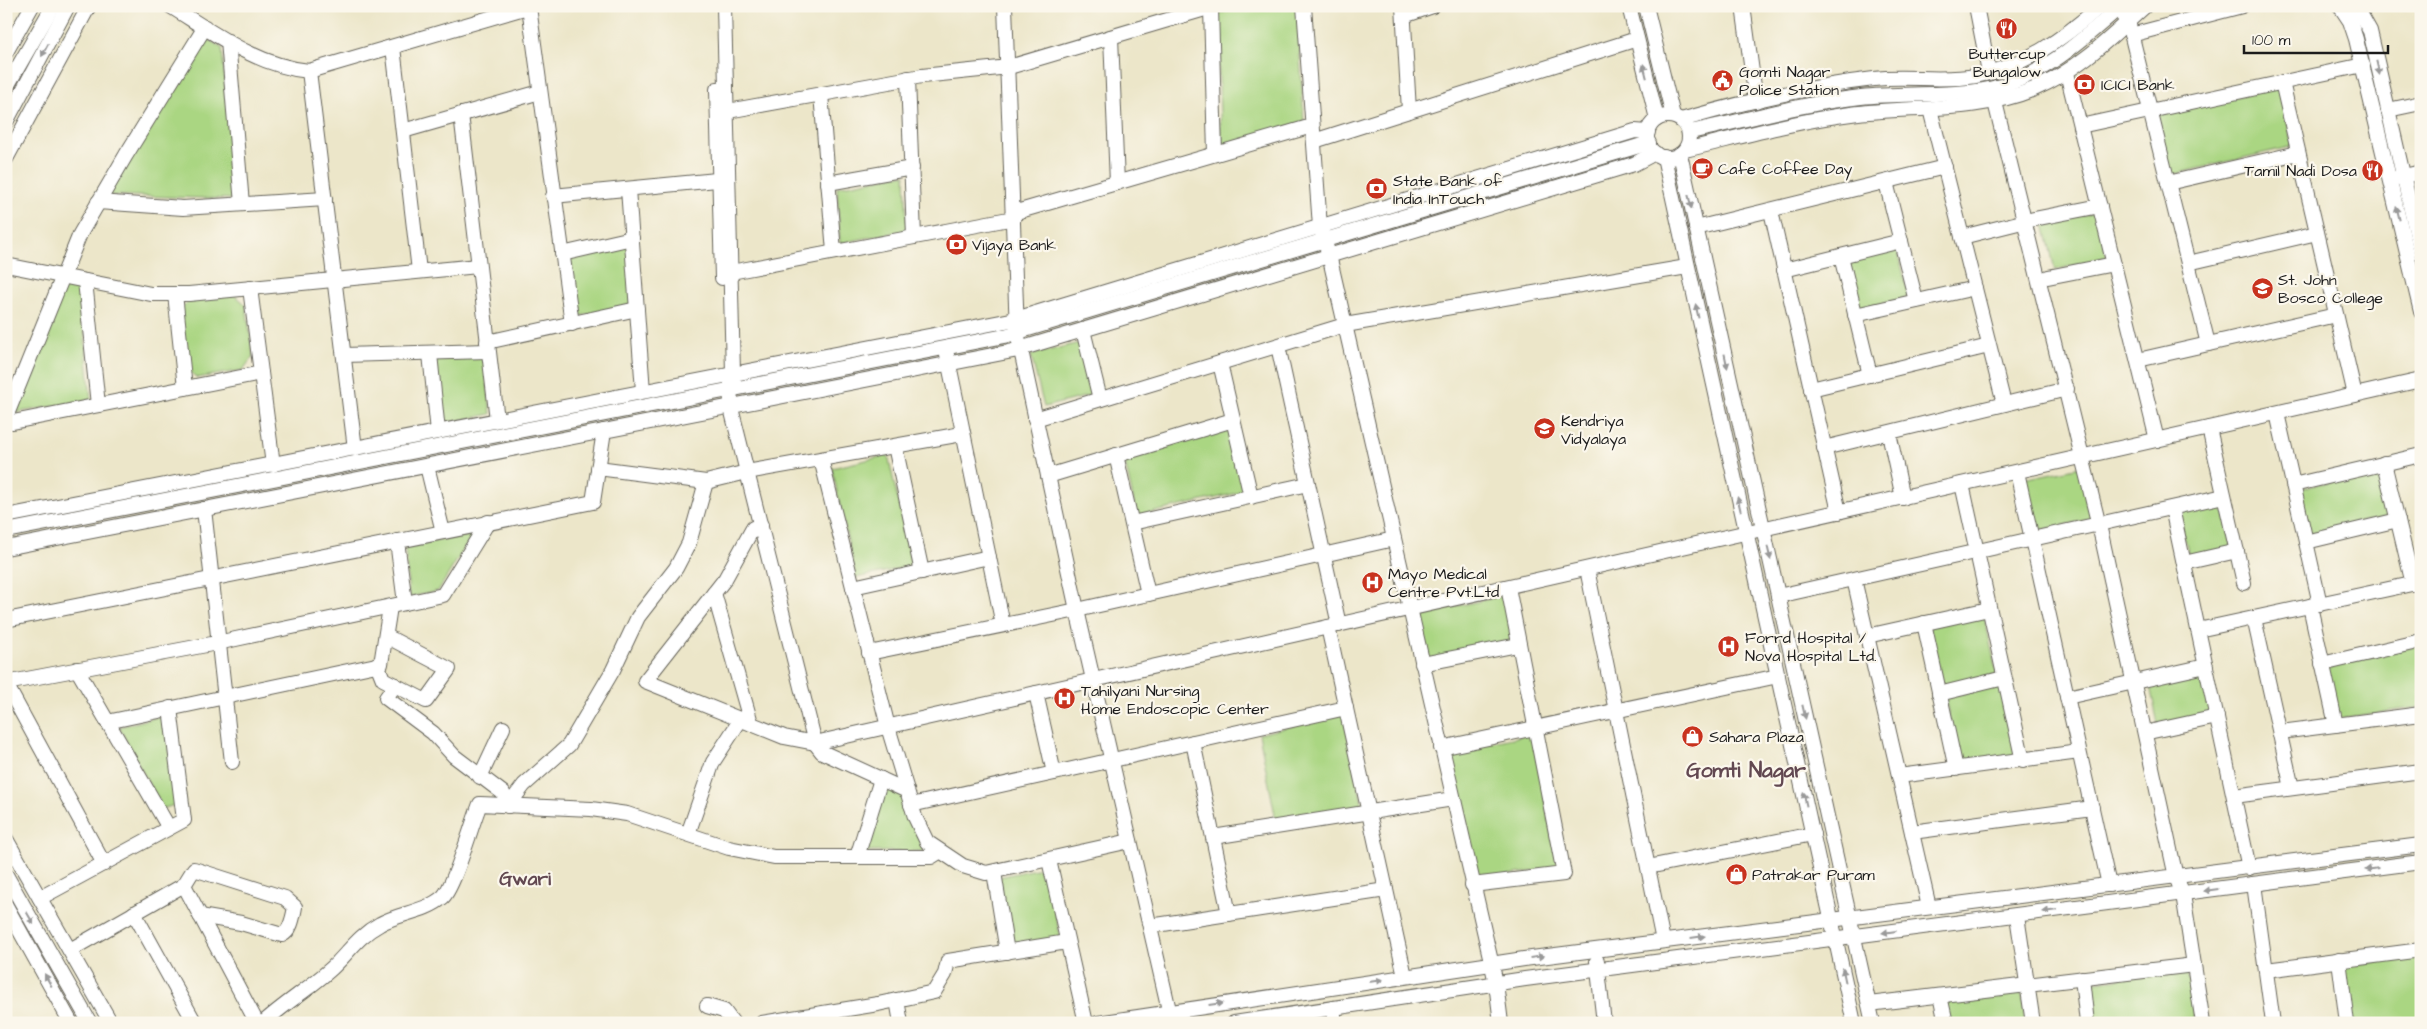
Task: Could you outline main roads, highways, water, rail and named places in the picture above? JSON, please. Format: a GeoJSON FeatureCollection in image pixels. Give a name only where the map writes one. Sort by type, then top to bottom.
{"type":"FeatureCollection","features":[{"type":"Feature","properties":{"kind":"place","name":"Buttercup Bungalow"},"geometry":{"type":"Point","coordinates":[2007,29]}},
{"type":"Feature","properties":{"kind":"place","name":"Gomti Nagar Police Station"},"geometry":{"type":"Point","coordinates":[1723,80]}},
{"type":"Feature","properties":{"kind":"place","name":"ICICI Bank"},"geometry":{"type":"Point","coordinates":[2085,84]}},
{"type":"Feature","properties":{"kind":"place","name":"Cafe Coffee Day"},"geometry":{"type":"Point","coordinates":[1702,168]}},
{"type":"Feature","properties":{"kind":"place","name":"Tamil Nadi Dosa"},"geometry":{"type":"Point","coordinates":[2373,170]}},
{"type":"Feature","properties":{"kind":"place","name":"State Bank of India InTouch"},"geometry":{"type":"Point","coordinates":[1377,189]}},
{"type":"Feature","properties":{"kind":"place","name":"Vijaya Bank"},"geometry":{"type":"Point","coordinates":[956,244]}},
{"type":"Feature","properties":{"kind":"place","name":"St. John Bosco College"},"geometry":{"type":"Point","coordinates":[2262,288]}},
{"type":"Feature","properties":{"kind":"place","name":"Kendriya Vidyalaya"},"geometry":{"type":"Point","coordinates":[1545,429]}},
{"type":"Feature","properties":{"kind":"place","name":"Mayo Medical Centre Pvt.Ltd"},"geometry":{"type":"Point","coordinates":[1372,582]}},
{"type":"Feature","properties":{"kind":"place","name":"Forrd Hospital / Nova Hospital Ltd."},"geometry":{"type":"Point","coordinates":[1729,646]}},
{"type":"Feature","properties":{"kind":"place","name":"Tahilyani Nursing Home Endoscopic Center"},"geometry":{"type":"Point","coordinates":[1065,699]}},
{"type":"Feature","properties":{"kind":"place","name":"Sahara Plaza"},"geometry":{"type":"Point","coordinates":[1693,736]}},
{"type":"Feature","properties":{"kind":"place","name":"Patrakar Puram"},"geometry":{"type":"Point","coordinates":[1736,874]}},
{"type":"Feature","properties":{"kind":"district","name":"Gomti Nagar"},"geometry":{"type":"Point","coordinates":[1746,770]}},
{"type":"Feature","properties":{"kind":"district","name":"Gwari"},"geometry":{"type":"Point","coordinates":[525,878]}}]}
